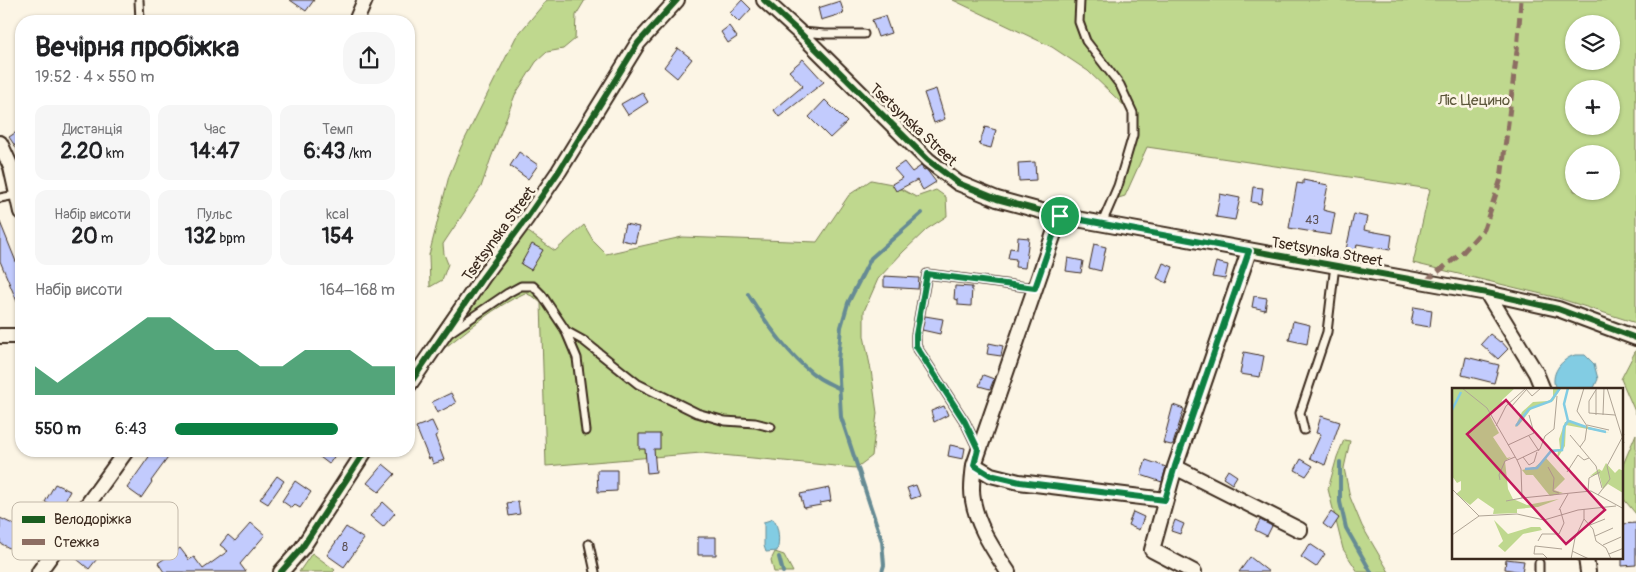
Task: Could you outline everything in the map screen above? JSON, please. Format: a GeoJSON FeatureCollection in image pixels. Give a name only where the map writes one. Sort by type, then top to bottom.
{"type":"FeatureCollection","features":[{"type":"Feature","properties":{"kind":"street"},"geometry":{"type":"LineString","coordinates":[[359,15],[365,0]]}},
{"type":"Feature","properties":{"kind":"street","name":"Tsetsynska Street"},"geometry":{"type":"LineString","coordinates":[[415,376],[559,171],[638,43],[677,0]]}},
{"type":"Feature","properties":{"kind":"street","name":"Tsetsynska Street"},"geometry":{"type":"LineString","coordinates":[[764,0],[798,31],[928,160],[958,183],[996,199],[1060,216],[1487,293],[1558,309],[1636,338]]}},
{"type":"Feature","properties":{"kind":"street"},"geometry":{"type":"LineString","coordinates":[[0,143],[11,167],[15,189]]}},
{"type":"Feature","properties":{"kind":"street"},"geometry":{"type":"LineString","coordinates":[[1008,572],[995,552],[977,513],[972,490],[974,465],[1060,216]]}},
{"type":"Feature","properties":{"kind":"street"},"geometry":{"type":"LineString","coordinates":[[1194,572],[1152,550],[1175,466],[1249,251]]}},
{"type":"Feature","properties":{"kind":"street"},"geometry":{"type":"LineString","coordinates":[[1487,293],[1536,373],[1542,388]]}},
{"type":"Feature","properties":{"kind":"street"},"geometry":{"type":"LineString","coordinates":[[0,336],[15,336]]}},
{"type":"Feature","properties":{"kind":"street"},"geometry":{"type":"LineString","coordinates":[[89,502],[122,457]]}},
{"type":"Feature","properties":{"kind":"street"},"geometry":{"type":"LineString","coordinates":[[281,572],[302,548],[361,457]]}},
{"type":"Feature","properties":{"kind":"street"},"geometry":{"type":"LineString","coordinates":[[974,465],[990,475],[1020,482],[1165,500]]}},
{"type":"Feature","properties":{"kind":"street"},"geometry":{"type":"LineString","coordinates":[[1175,466],[1300,530]]}},
{"type":"Feature","properties":{"kind":"street"},"geometry":{"type":"LineString","coordinates":[[39,572],[48,560]]}},
{"type":"Feature","properties":{"kind":"lane"},"geometry":{"type":"LineString","coordinates":[[139,0],[140,15]]}},
{"type":"Feature","properties":{"kind":"lane"},"geometry":{"type":"LineString","coordinates":[[1080,0],[1079,22],[1086,41],[1120,85],[1133,113],[1133,135],[1118,186],[1102,224]]}},
{"type":"Feature","properties":{"kind":"lane"},"geometry":{"type":"LineString","coordinates":[[798,31],[825,34],[864,34]]}},
{"type":"Feature","properties":{"kind":"lane"},"geometry":{"type":"LineString","coordinates":[[0,198],[15,195]]}},
{"type":"Feature","properties":{"kind":"lane"},"geometry":{"type":"LineString","coordinates":[[1304,430],[1300,413],[1327,332],[1335,266]]}},
{"type":"Feature","properties":{"kind":"lane"},"geometry":{"type":"LineString","coordinates":[[978,449],[965,422],[916,346],[916,335],[927,274],[1035,288]]}},
{"type":"Feature","properties":{"kind":"lane"},"geometry":{"type":"LineString","coordinates":[[440,338],[508,293],[521,286],[533,286],[542,295],[566,331],[576,358],[586,431]]}},
{"type":"Feature","properties":{"kind":"lane"},"geometry":{"type":"LineString","coordinates":[[566,331],[584,341],[638,384],[697,413],[725,421],[754,423],[771,427]]}},
{"type":"Feature","properties":{"kind":"lane"},"geometry":{"type":"LineString","coordinates":[[589,544],[595,572]]}},
{"type":"Feature","properties":{"kind":"lane"},"geometry":{"type":"LineString","coordinates":[[1539,563],[1539,572]]}},
{"type":"Feature","properties":{"kind":"green space"},"geometry":{"type":"Polygon","coordinates":[[[547,0],[585,0],[576,15],[575,39],[563,49],[547,52],[536,62],[515,95],[481,187],[443,244],[448,264],[442,280],[430,287],[429,255],[449,176],[461,147],[516,37],[547,0]]]}},
{"type":"Feature","properties":{"kind":"green space","name":"Ліс Цецино"},"geometry":{"type":"Polygon","coordinates":[[[953,0],[1636,0],[1636,323],[1558,298],[1413,263],[1430,189],[1147,147],[1125,196],[1115,199],[1134,115],[1088,71],[1052,47],[953,0]]]}},
{"type":"Feature","properties":{"kind":"green space"},"geometry":{"type":"Polygon","coordinates":[[[871,180],[892,184],[916,197],[936,190],[946,197],[947,216],[927,229],[878,279],[864,311],[864,336],[877,413],[872,456],[856,468],[701,453],[546,466],[541,303],[525,293],[492,311],[442,350],[429,340],[513,221],[555,251],[584,225],[594,242],[606,254],[682,237],[817,242],[849,195],[871,180]]]}},
{"type":"Feature","properties":{"kind":"green space"},"geometry":{"type":"Polygon","coordinates":[[[1636,350],[1636,414],[1621,379],[1636,350]]]}},
{"type":"Feature","properties":{"kind":"green space"},"geometry":{"type":"Polygon","coordinates":[[[1636,434],[1636,514],[1624,499],[1624,462],[1636,434]]]}},
{"type":"Feature","properties":{"kind":"green space"},"geometry":{"type":"Polygon","coordinates":[[[1344,440],[1350,441],[1344,468],[1350,497],[1362,526],[1389,572],[1358,572],[1343,549],[1328,489],[1344,440]]]}},
{"type":"Feature","properties":{"kind":"green space"},"geometry":{"type":"Polygon","coordinates":[[[775,552],[784,555],[793,572],[774,572],[771,560],[775,552]]]}},
{"type":"Feature","properties":{"kind":"green space"},"geometry":{"type":"Polygon","coordinates":[[[312,553],[335,570],[333,572],[299,572],[312,553]]]}},
{"type":"Feature","properties":{"kind":"water"},"geometry":{"type":"Polygon","coordinates":[[[1585,355],[1594,364],[1598,379],[1594,388],[1556,388],[1555,373],[1561,364],[1570,357],[1585,355]]]}},
{"type":"Feature","properties":{"kind":"water"},"geometry":{"type":"Polygon","coordinates":[[[773,519],[778,530],[778,547],[777,551],[766,552],[764,546],[764,522],[773,519]]]}},
{"type":"Feature","properties":{"kind":"building"},"geometry":{"type":"Polygon","coordinates":[[[290,0],[314,0],[306,11],[290,0]]]}},
{"type":"Feature","properties":{"kind":"building"},"geometry":{"type":"Polygon","coordinates":[[[742,0],[751,9],[739,22],[730,13],[742,0]]]}},
{"type":"Feature","properties":{"kind":"building"},"geometry":{"type":"Polygon","coordinates":[[[840,1],[844,13],[821,20],[818,8],[840,1]]]}},
{"type":"Feature","properties":{"kind":"building"},"geometry":{"type":"Polygon","coordinates":[[[885,16],[891,33],[878,37],[872,20],[885,16]]]}},
{"type":"Feature","properties":{"kind":"building"},"geometry":{"type":"Polygon","coordinates":[[[729,26],[737,37],[728,43],[721,32],[729,26]]]}},
{"type":"Feature","properties":{"kind":"building"},"geometry":{"type":"Polygon","coordinates":[[[678,48],[692,59],[677,78],[664,67],[678,48]]]}},
{"type":"Feature","properties":{"kind":"building"},"geometry":{"type":"Polygon","coordinates":[[[803,59],[824,82],[779,117],[774,110],[803,86],[789,71],[803,59]]]}},
{"type":"Feature","properties":{"kind":"building"},"geometry":{"type":"Polygon","coordinates":[[[936,89],[945,119],[934,123],[924,93],[936,89]]]}},
{"type":"Feature","properties":{"kind":"building"},"geometry":{"type":"Polygon","coordinates":[[[642,92],[648,102],[628,115],[621,104],[642,92]]]}},
{"type":"Feature","properties":{"kind":"building"},"geometry":{"type":"Polygon","coordinates":[[[825,100],[847,122],[830,138],[809,117],[825,100]]]}},
{"type":"Feature","properties":{"kind":"building"},"geometry":{"type":"Polygon","coordinates":[[[985,127],[996,130],[991,148],[979,145],[985,127]]]}},
{"type":"Feature","properties":{"kind":"building"},"geometry":{"type":"Polygon","coordinates":[[[15,133],[15,146],[9,137],[15,133]]]}},
{"type":"Feature","properties":{"kind":"building"},"geometry":{"type":"Polygon","coordinates":[[[519,152],[538,165],[528,179],[510,166],[519,152]]]}},
{"type":"Feature","properties":{"kind":"building"},"geometry":{"type":"Polygon","coordinates":[[[904,162],[912,172],[921,166],[924,170],[926,169],[936,182],[923,190],[917,180],[896,191],[892,184],[902,178],[894,169],[904,162]]]}},
{"type":"Feature","properties":{"kind":"building"},"geometry":{"type":"Polygon","coordinates":[[[1035,162],[1036,180],[1019,181],[1018,163],[1035,162]]]}},
{"type":"Feature","properties":{"kind":"building"},"geometry":{"type":"Polygon","coordinates":[[[1303,180],[1328,185],[1323,210],[1335,213],[1331,235],[1289,228],[1297,183],[1303,184],[1303,180]]]}},
{"type":"Feature","properties":{"kind":"building"},"geometry":{"type":"Polygon","coordinates":[[[1253,187],[1263,188],[1261,204],[1251,202],[1253,187]]]}},
{"type":"Feature","properties":{"kind":"building"},"geometry":{"type":"Polygon","coordinates":[[[1220,194],[1240,198],[1235,220],[1216,217],[1220,194]]]}},
{"type":"Feature","properties":{"kind":"building"},"geometry":{"type":"Polygon","coordinates":[[[1354,214],[1367,217],[1364,230],[1392,235],[1390,250],[1357,244],[1355,256],[1345,254],[1354,214]]]}},
{"type":"Feature","properties":{"kind":"building"},"geometry":{"type":"Polygon","coordinates":[[[0,222],[15,259],[15,297],[0,261],[0,222]]]}},
{"type":"Feature","properties":{"kind":"building"},"geometry":{"type":"Polygon","coordinates":[[[625,224],[639,227],[635,243],[621,240],[625,224]]]}},
{"type":"Feature","properties":{"kind":"building"},"geometry":{"type":"Polygon","coordinates":[[[1018,237],[1029,238],[1025,268],[1015,267],[1016,259],[1008,258],[1010,248],[1017,249],[1018,237]]]}},
{"type":"Feature","properties":{"kind":"building"},"geometry":{"type":"Polygon","coordinates":[[[532,244],[543,250],[531,270],[521,264],[532,244]]]}},
{"type":"Feature","properties":{"kind":"building"},"geometry":{"type":"Polygon","coordinates":[[[1094,244],[1106,247],[1101,271],[1089,268],[1094,244]]]}},
{"type":"Feature","properties":{"kind":"building"},"geometry":{"type":"Polygon","coordinates":[[[1068,258],[1083,261],[1081,273],[1066,271],[1068,258]]]}},
{"type":"Feature","properties":{"kind":"building"},"geometry":{"type":"Polygon","coordinates":[[[1216,262],[1228,265],[1225,279],[1212,277],[1216,262]]]}},
{"type":"Feature","properties":{"kind":"building"},"geometry":{"type":"Polygon","coordinates":[[[1163,263],[1173,267],[1167,283],[1157,278],[1163,263]]]}},
{"type":"Feature","properties":{"kind":"building"},"geometry":{"type":"Polygon","coordinates":[[[884,276],[919,278],[918,289],[884,287],[884,276]]]}},
{"type":"Feature","properties":{"kind":"building"},"geometry":{"type":"Polygon","coordinates":[[[955,286],[972,287],[971,306],[958,305],[958,300],[954,299],[955,286]]]}},
{"type":"Feature","properties":{"kind":"building"},"geometry":{"type":"Polygon","coordinates":[[[1254,296],[1267,298],[1265,310],[1252,307],[1254,296]]]}},
{"type":"Feature","properties":{"kind":"building"},"geometry":{"type":"Polygon","coordinates":[[[1414,307],[1432,310],[1430,327],[1411,324],[1414,307]]]}},
{"type":"Feature","properties":{"kind":"building"},"geometry":{"type":"Polygon","coordinates":[[[925,316],[943,319],[940,334],[922,330],[925,316]]]}},
{"type":"Feature","properties":{"kind":"building"},"geometry":{"type":"Polygon","coordinates":[[[1293,321],[1310,325],[1307,344],[1289,340],[1293,321]]]}},
{"type":"Feature","properties":{"kind":"building"},"geometry":{"type":"Polygon","coordinates":[[[1490,334],[1501,341],[1508,349],[1498,359],[1481,344],[1490,334]]]}},
{"type":"Feature","properties":{"kind":"building"},"geometry":{"type":"Polygon","coordinates":[[[989,343],[1003,346],[1001,356],[987,354],[989,343]]]}},
{"type":"Feature","properties":{"kind":"building"},"geometry":{"type":"Polygon","coordinates":[[[1244,352],[1264,356],[1260,377],[1240,374],[1244,352]]]}},
{"type":"Feature","properties":{"kind":"building"},"geometry":{"type":"Polygon","coordinates":[[[1466,357],[1499,365],[1494,383],[1462,375],[1466,357]]]}},
{"type":"Feature","properties":{"kind":"building"},"geometry":{"type":"Polygon","coordinates":[[[983,375],[994,379],[990,389],[979,386],[983,375]]]}},
{"type":"Feature","properties":{"kind":"building"},"geometry":{"type":"Polygon","coordinates":[[[451,393],[456,403],[437,413],[432,402],[451,393]]]}},
{"type":"Feature","properties":{"kind":"building"},"geometry":{"type":"Polygon","coordinates":[[[1173,405],[1184,409],[1173,444],[1171,445],[1163,443],[1173,405]]]}},
{"type":"Feature","properties":{"kind":"building"},"geometry":{"type":"Polygon","coordinates":[[[944,406],[948,415],[934,422],[931,411],[944,406]]]}},
{"type":"Feature","properties":{"kind":"building"},"geometry":{"type":"Polygon","coordinates":[[[1321,416],[1340,422],[1325,465],[1310,458],[1321,434],[1316,433],[1321,416]]]}},
{"type":"Feature","properties":{"kind":"building"},"geometry":{"type":"Polygon","coordinates":[[[432,421],[438,434],[435,436],[444,460],[433,464],[431,458],[429,459],[416,427],[432,421]]]}},
{"type":"Feature","properties":{"kind":"building"},"geometry":{"type":"Polygon","coordinates":[[[639,434],[660,434],[660,449],[654,449],[656,472],[647,473],[645,449],[639,449],[639,434]]]}},
{"type":"Feature","properties":{"kind":"building"},"geometry":{"type":"Polygon","coordinates":[[[950,445],[965,448],[963,459],[948,456],[950,445]]]}},
{"type":"Feature","properties":{"kind":"building"},"geometry":{"type":"Polygon","coordinates":[[[149,457],[169,457],[141,498],[127,488],[149,457]]]}},
{"type":"Feature","properties":{"kind":"building"},"geometry":{"type":"Polygon","coordinates":[[[320,457],[334,457],[329,464],[320,457]]]}},
{"type":"Feature","properties":{"kind":"building"},"geometry":{"type":"Polygon","coordinates":[[[1301,459],[1313,466],[1306,476],[1295,470],[1301,459]]]}},
{"type":"Feature","properties":{"kind":"building"},"geometry":{"type":"Polygon","coordinates":[[[1146,460],[1166,467],[1162,482],[1141,475],[1146,460]]]}},
{"type":"Feature","properties":{"kind":"building"},"geometry":{"type":"Polygon","coordinates":[[[383,464],[395,474],[379,492],[367,483],[383,464]]]}},
{"type":"Feature","properties":{"kind":"building"},"geometry":{"type":"Polygon","coordinates":[[[597,470],[617,470],[617,491],[598,492],[597,470]]]}},
{"type":"Feature","properties":{"kind":"building"},"geometry":{"type":"Polygon","coordinates":[[[1228,470],[1237,476],[1232,484],[1223,478],[1228,470]]]}},
{"type":"Feature","properties":{"kind":"building"},"geometry":{"type":"Polygon","coordinates":[[[277,476],[284,481],[268,504],[260,499],[277,476]]]}},
{"type":"Feature","properties":{"kind":"building"},"geometry":{"type":"Polygon","coordinates":[[[295,481],[311,492],[300,508],[295,505],[292,508],[282,501],[295,481]]]}},
{"type":"Feature","properties":{"kind":"building"},"geometry":{"type":"Polygon","coordinates":[[[55,484],[70,491],[64,502],[45,502],[55,484]]]}},
{"type":"Feature","properties":{"kind":"building"},"geometry":{"type":"Polygon","coordinates":[[[916,485],[920,496],[911,499],[907,488],[916,485]]]}},
{"type":"Feature","properties":{"kind":"building"},"geometry":{"type":"Polygon","coordinates":[[[829,488],[831,501],[804,508],[800,494],[829,488]]]}},
{"type":"Feature","properties":{"kind":"building"},"geometry":{"type":"Polygon","coordinates":[[[518,501],[520,514],[509,516],[507,503],[518,501]]]}},
{"type":"Feature","properties":{"kind":"building"},"geometry":{"type":"Polygon","coordinates":[[[383,502],[395,513],[383,527],[370,516],[383,502]]]}},
{"type":"Feature","properties":{"kind":"building"},"geometry":{"type":"Polygon","coordinates":[[[1133,512],[1144,517],[1139,530],[1128,525],[1133,512]]]}},
{"type":"Feature","properties":{"kind":"building"},"geometry":{"type":"Polygon","coordinates":[[[1331,512],[1339,518],[1331,530],[1323,524],[1331,512]]]}},
{"type":"Feature","properties":{"kind":"building"},"geometry":{"type":"Polygon","coordinates":[[[0,518],[12,524],[12,547],[11,549],[0,543],[0,518]]]}},
{"type":"Feature","properties":{"kind":"building"},"geometry":{"type":"Polygon","coordinates":[[[1175,520],[1184,524],[1180,534],[1171,531],[1175,520]]]}},
{"type":"Feature","properties":{"kind":"building"},"geometry":{"type":"Polygon","coordinates":[[[1260,520],[1272,526],[1267,536],[1255,530],[1260,520]]]}},
{"type":"Feature","properties":{"kind":"building"},"geometry":{"type":"Polygon","coordinates":[[[251,523],[265,535],[240,564],[246,572],[164,572],[158,563],[162,560],[178,560],[178,549],[180,548],[189,560],[194,557],[203,569],[228,551],[220,545],[228,535],[235,541],[251,523]]]}},
{"type":"Feature","properties":{"kind":"building"},"geometry":{"type":"Polygon","coordinates":[[[1636,523],[1636,565],[1622,566],[1622,560],[1624,560],[1624,524],[1636,523]]]}},
{"type":"Feature","properties":{"kind":"building"},"geometry":{"type":"Polygon","coordinates":[[[346,527],[364,539],[344,567],[327,555],[346,527]]]}},
{"type":"Feature","properties":{"kind":"building"},"geometry":{"type":"Polygon","coordinates":[[[698,537],[716,537],[716,555],[698,555],[698,537]]]}},
{"type":"Feature","properties":{"kind":"building"},"geometry":{"type":"Polygon","coordinates":[[[1310,544],[1325,554],[1316,567],[1301,557],[1310,544]]]}},
{"type":"Feature","properties":{"kind":"building"},"geometry":{"type":"Polygon","coordinates":[[[1250,557],[1269,572],[1239,572],[1250,557]]]}},
{"type":"Feature","properties":{"kind":"building"},"geometry":{"type":"Polygon","coordinates":[[[78,560],[96,560],[89,569],[78,560]]]}},
{"type":"Feature","properties":{"kind":"building"},"geometry":{"type":"Polygon","coordinates":[[[1506,560],[1524,561],[1522,572],[1505,569],[1506,560]]]}},
{"type":"Feature","properties":{"kind":"waterway"},"geometry":{"type":"LineString","coordinates":[[882,572],[884,565],[882,541],[841,417],[838,361],[841,327],[848,303],[871,258],[922,213]]}},
{"type":"Feature","properties":{"kind":"waterway"},"geometry":{"type":"LineString","coordinates":[[748,294],[771,328],[798,361],[819,378],[840,389]]}},
{"type":"Feature","properties":{"kind":"waterway"},"geometry":{"type":"LineString","coordinates":[[1340,462],[1340,502],[1346,528],[1371,572]]}},
{"type":"Feature","properties":{"kind":"waterway"},"geometry":{"type":"LineString","coordinates":[[779,557],[783,572]]}},
{"type":"Feature","properties":{"kind":"marked path"},"geometry":{"type":"LineString","coordinates":[[1426,281],[1462,253],[1484,229],[1501,179],[1517,51],[1521,0]]}},
{"type":"Feature","properties":{"kind":"cycle path"},"geometry":{"type":"LineString","coordinates":[[415,376],[559,171],[638,43],[677,0]]}},
{"type":"Feature","properties":{"kind":"cycle path"},"geometry":{"type":"LineString","coordinates":[[764,0],[798,31],[928,160],[958,183],[997,199],[1060,216],[1487,293],[1558,309],[1636,338]]}},
{"type":"Feature","properties":{"kind":"cycle path"},"geometry":{"type":"LineString","coordinates":[[281,572],[302,548],[361,457]]}},
{"type":"Feature","properties":{"kind":"route"},"geometry":{"type":"LineString","coordinates":[[1060,216],[1249,251],[1165,500],[1020,482],[990,475],[974,465],[978,449],[965,422],[916,346],[920,308],[927,274],[1035,288],[1060,216]]}}]}
